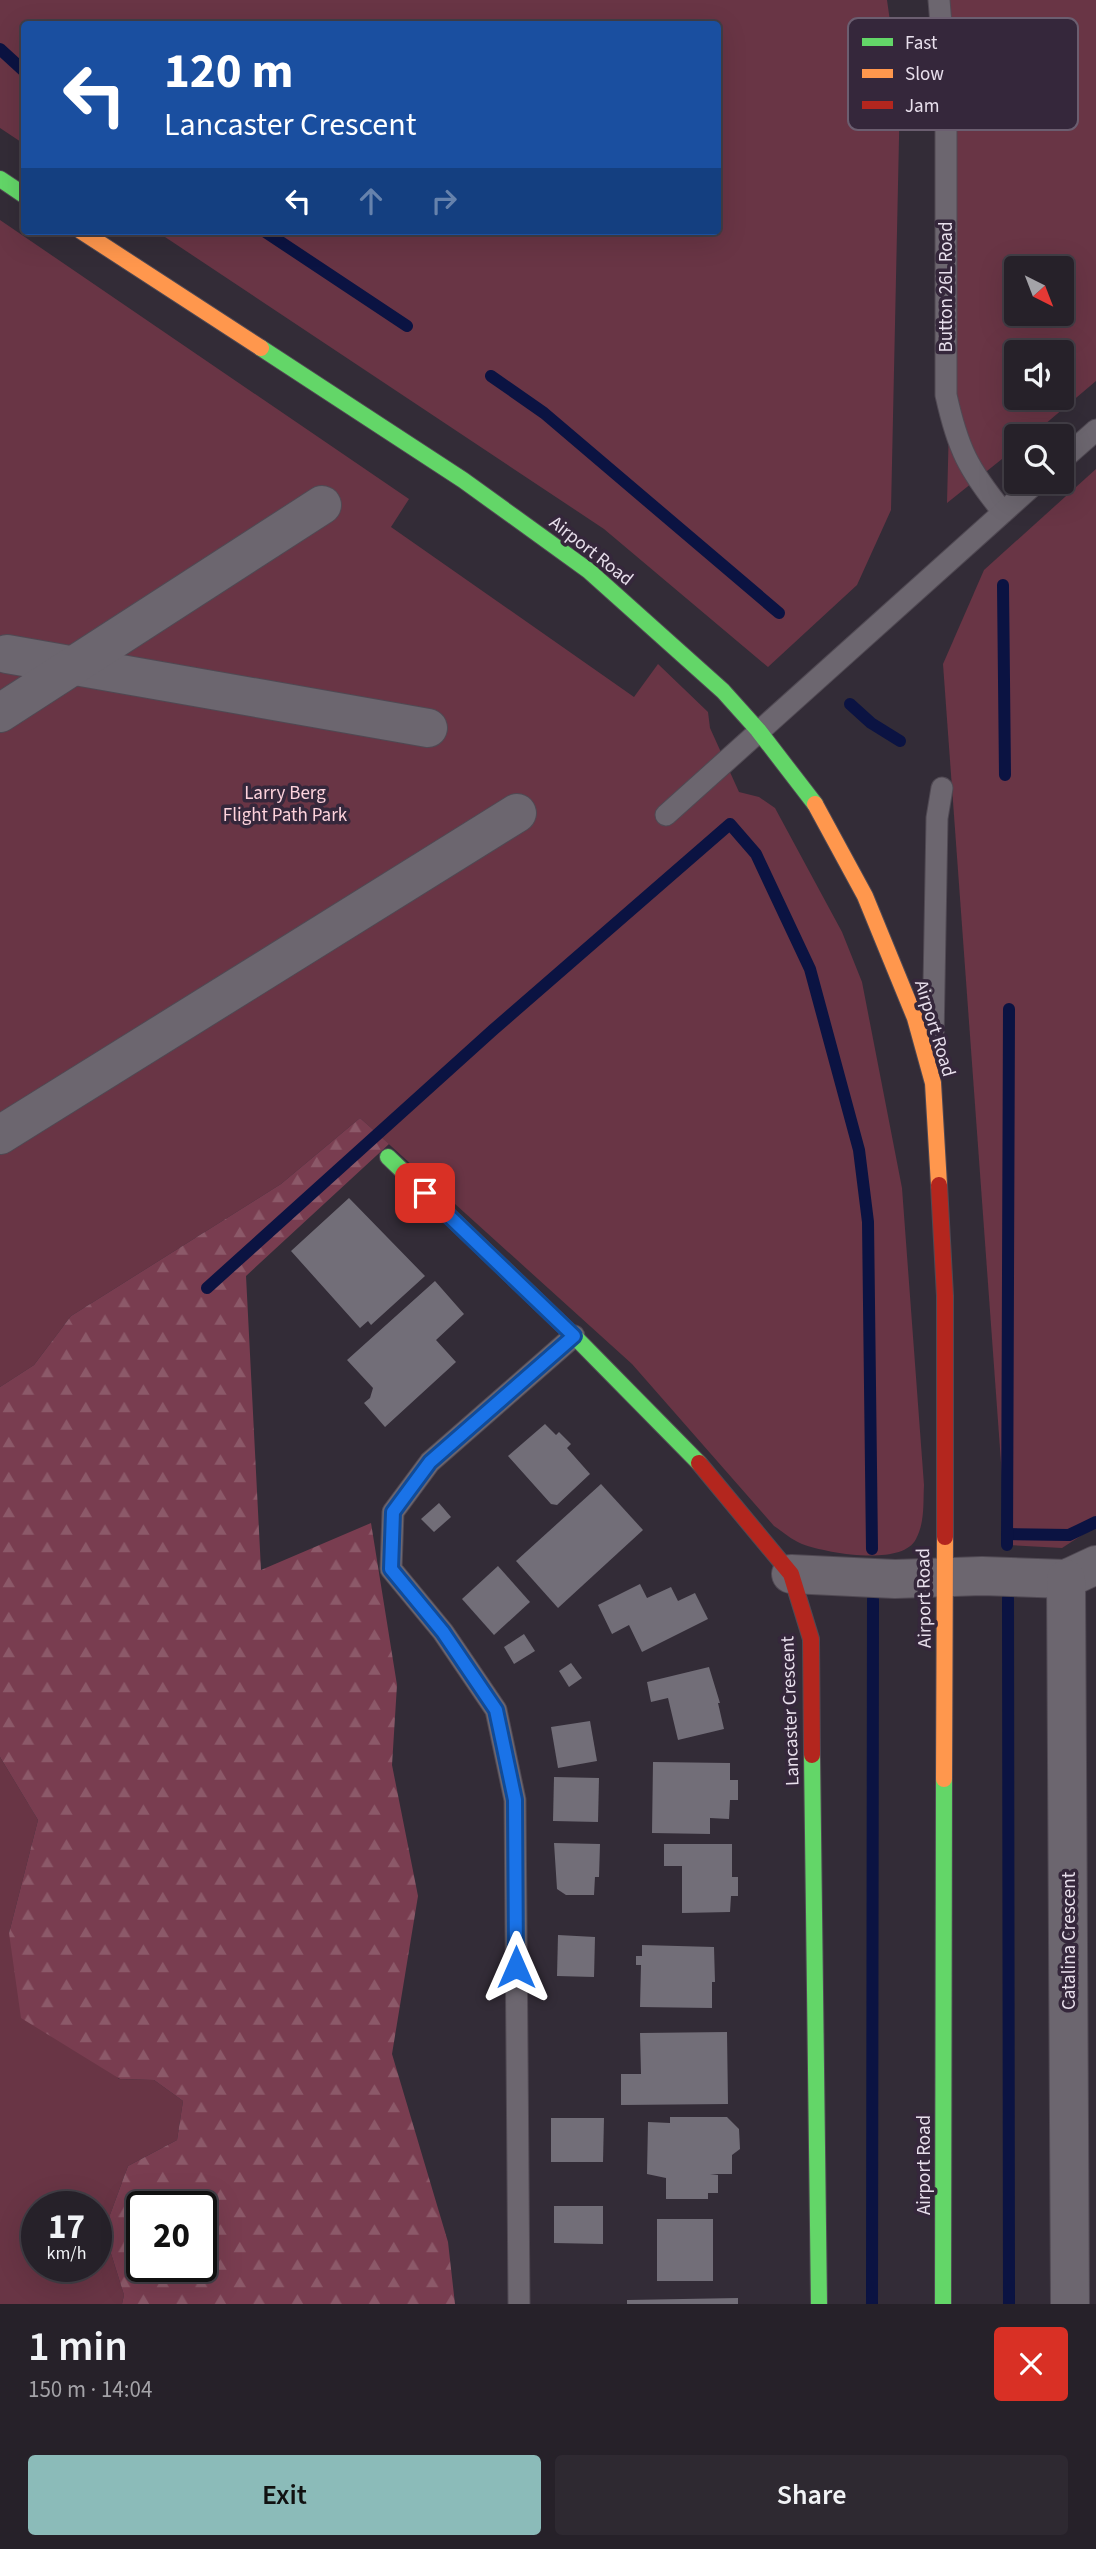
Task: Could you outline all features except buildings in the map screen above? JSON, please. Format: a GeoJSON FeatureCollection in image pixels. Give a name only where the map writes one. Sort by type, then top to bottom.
{"type":"FeatureCollection","features":[{"type":"Feature","properties":{"kind":"street"},"geometry":{"type":"LineString","coordinates":[[0,179],[21,193]]}},
{"type":"Feature","properties":{"kind":"street","name":"Airport Road"},"geometry":{"type":"LineString","coordinates":[[87,235],[452,473],[589,571],[723,691],[758,730],[816,805],[865,896],[915,1018],[933,1083],[945,1296],[943,2304]]}},
{"type":"Feature","properties":{"kind":"street"},"geometry":{"type":"LineString","coordinates":[[0,713],[322,505]]}},
{"type":"Feature","properties":{"kind":"street"},"geometry":{"type":"LineString","coordinates":[[7,654],[428,728]]}},
{"type":"Feature","properties":{"kind":"street"},"geometry":{"type":"LineString","coordinates":[[0,1135],[517,813]]}},
{"type":"Feature","properties":{"kind":"street","name":"Lancaster Crescent"},"geometry":{"type":"LineString","coordinates":[[388,1157],[692,1454],[791,1574],[811,1639],[819,2304]]}},
{"type":"Feature","properties":{"kind":"street"},"geometry":{"type":"LineString","coordinates":[[791,1574],[895,1579],[1081,1572]]}},
{"type":"Feature","properties":{"kind":"street","name":"Catalina Crescent"},"geometry":{"type":"LineString","coordinates":[[1070,2304],[1081,1572]]}},
{"type":"Feature","properties":{"kind":"lane","name":"Button 26L Road"},"geometry":{"type":"LineString","coordinates":[[939,0],[940,18]]}},
{"type":"Feature","properties":{"kind":"lane","name":"Button 26L Road"},"geometry":{"type":"LineString","coordinates":[[946,130],[946,395],[955,439],[971,472],[1003,512]]}},
{"type":"Feature","properties":{"kind":"lane"},"geometry":{"type":"LineString","coordinates":[[1074,449],[1096,430]]}},
{"type":"Feature","properties":{"kind":"lane"},"geometry":{"type":"LineString","coordinates":[[666,815],[1023,494]]}},
{"type":"Feature","properties":{"kind":"lane"},"geometry":{"type":"LineString","coordinates":[[933,1083],[937,818],[943,788]]}},
{"type":"Feature","properties":{"kind":"lane"},"geometry":{"type":"LineString","coordinates":[[519,2304],[515,1800],[496,1710],[443,1632],[391,1569],[393,1512],[430,1462],[574,1336]]}},
{"type":"Feature","properties":{"kind":"green space"},"geometry":{"type":"Polygon","coordinates":[[[0,0],[887,0],[890,18],[848,18],[848,130],[899,130],[891,510],[857,585],[768,667],[604,529],[162,235],[721,235],[721,21],[21,21],[21,142],[0,128],[0,0]]]}},
{"type":"Feature","properties":{"kind":"green space"},"geometry":{"type":"Polygon","coordinates":[[[945,0],[1096,0],[1096,381],[1074,400],[1074,340],[1004,340],[1004,410],[1062,410],[1045,424],[1004,424],[1004,457],[947,503],[955,188],[952,130],[1078,130],[1078,18],[946,18],[945,0]]]}},
{"type":"Feature","properties":{"kind":"green space","name":"Larry Berg Flight Path Park"},"geometry":{"type":"Polygon","coordinates":[[[0,220],[409,499],[391,527],[634,697],[658,664],[708,712],[710,728],[739,792],[759,797],[775,808],[842,932],[862,982],[902,1188],[924,1485],[921,1526],[916,1539],[908,1548],[896,1553],[863,1555],[828,1551],[802,1544],[774,1526],[632,1364],[360,1118],[281,1184],[71,1316],[34,1365],[0,1387],[0,220]]]}},
{"type":"Feature","properties":{"kind":"green space"},"geometry":{"type":"Polygon","coordinates":[[[1096,469],[1096,1526],[1062,1548],[1007,1545],[943,664],[984,570],[1068,494],[1074,494],[1074,489],[1096,469]]]}},
{"type":"Feature","properties":{"kind":"green space"},"geometry":{"type":"Polygon","coordinates":[[[360,1118],[389,1144],[246,1276],[261,1570],[371,1523],[397,1685],[392,1765],[418,1896],[392,2054],[448,2242],[455,2304],[122,2304],[124,2295],[112,2257],[112,2209],[128,2166],[177,2140],[183,2101],[154,2080],[120,2079],[21,2018],[9,1933],[38,1820],[0,1757],[0,1387],[34,1365],[71,1316],[281,1184],[360,1118]]]}},
{"type":"Feature","properties":{"kind":"green space"},"geometry":{"type":"Polygon","coordinates":[[[0,1757],[38,1820],[9,1933],[119,2079],[154,2080],[183,2101],[177,2140],[128,2166],[112,2209],[112,2191],[21,2191],[21,2282],[112,2282],[112,2257],[124,2295],[122,2304],[0,2304],[0,1757]]]}},
{"type":"Feature","properties":{"kind":"waterway"},"geometry":{"type":"LineString","coordinates":[[0,49],[21,68]]}},
{"type":"Feature","properties":{"kind":"waterway"},"geometry":{"type":"LineString","coordinates":[[270,235],[407,326]]}},
{"type":"Feature","properties":{"kind":"waterway"},"geometry":{"type":"LineString","coordinates":[[491,376],[544,413],[779,613]]}},
{"type":"Feature","properties":{"kind":"waterway"},"geometry":{"type":"LineString","coordinates":[[1003,585],[1005,775]]}},
{"type":"Feature","properties":{"kind":"waterway"},"geometry":{"type":"LineString","coordinates":[[850,704],[871,723],[900,741]]}},
{"type":"Feature","properties":{"kind":"waterway"},"geometry":{"type":"LineString","coordinates":[[207,1288],[493,1030],[730,824],[756,854],[810,969],[859,1150],[868,1222],[872,1549]]}},
{"type":"Feature","properties":{"kind":"waterway"},"geometry":{"type":"LineString","coordinates":[[1007,1545],[1009,1009]]}},
{"type":"Feature","properties":{"kind":"waterway"},"geometry":{"type":"LineString","coordinates":[[1007,1534],[1069,1535],[1096,1522]]}},
{"type":"Feature","properties":{"kind":"waterway"},"geometry":{"type":"LineString","coordinates":[[1008,1598],[1009,2304]]}},
{"type":"Feature","properties":{"kind":"waterway"},"geometry":{"type":"LineString","coordinates":[[872,2304],[873,1599]]}},
{"type":"Feature","properties":{"kind":"traffic: fast"},"geometry":{"type":"LineString","coordinates":[[0,179],[21,193]]}},
{"type":"Feature","properties":{"kind":"traffic: fast"},"geometry":{"type":"LineString","coordinates":[[261,348],[463,480],[589,571],[723,691],[758,730],[815,804]]}},
{"type":"Feature","properties":{"kind":"traffic: fast"},"geometry":{"type":"LineString","coordinates":[[388,1157],[574,1336],[699,1463]]}},
{"type":"Feature","properties":{"kind":"traffic: fast"},"geometry":{"type":"LineString","coordinates":[[812,1755],[819,2304]]}},
{"type":"Feature","properties":{"kind":"traffic: fast"},"geometry":{"type":"LineString","coordinates":[[943,2304],[944,1779]]}},
{"type":"Feature","properties":{"kind":"traffic: slow"},"geometry":{"type":"LineString","coordinates":[[87,235],[261,348]]}},
{"type":"Feature","properties":{"kind":"traffic: slow"},"geometry":{"type":"LineString","coordinates":[[815,804],[865,896],[915,1018],[933,1083],[939,1185]]}},
{"type":"Feature","properties":{"kind":"traffic: slow"},"geometry":{"type":"LineString","coordinates":[[944,1779],[945,1537]]}},
{"type":"Feature","properties":{"kind":"traffic: jam"},"geometry":{"type":"LineString","coordinates":[[939,1185],[945,1296],[945,1537]]}},
{"type":"Feature","properties":{"kind":"traffic: jam"},"geometry":{"type":"LineString","coordinates":[[699,1463],[791,1574],[811,1639],[812,1755]]}},
{"type":"Feature","properties":{"kind":"route"},"geometry":{"type":"LineString","coordinates":[[425,1193],[574,1336],[430,1462],[393,1512],[391,1569],[443,1632],[496,1710],[515,1800],[516,1967]]}}]}
